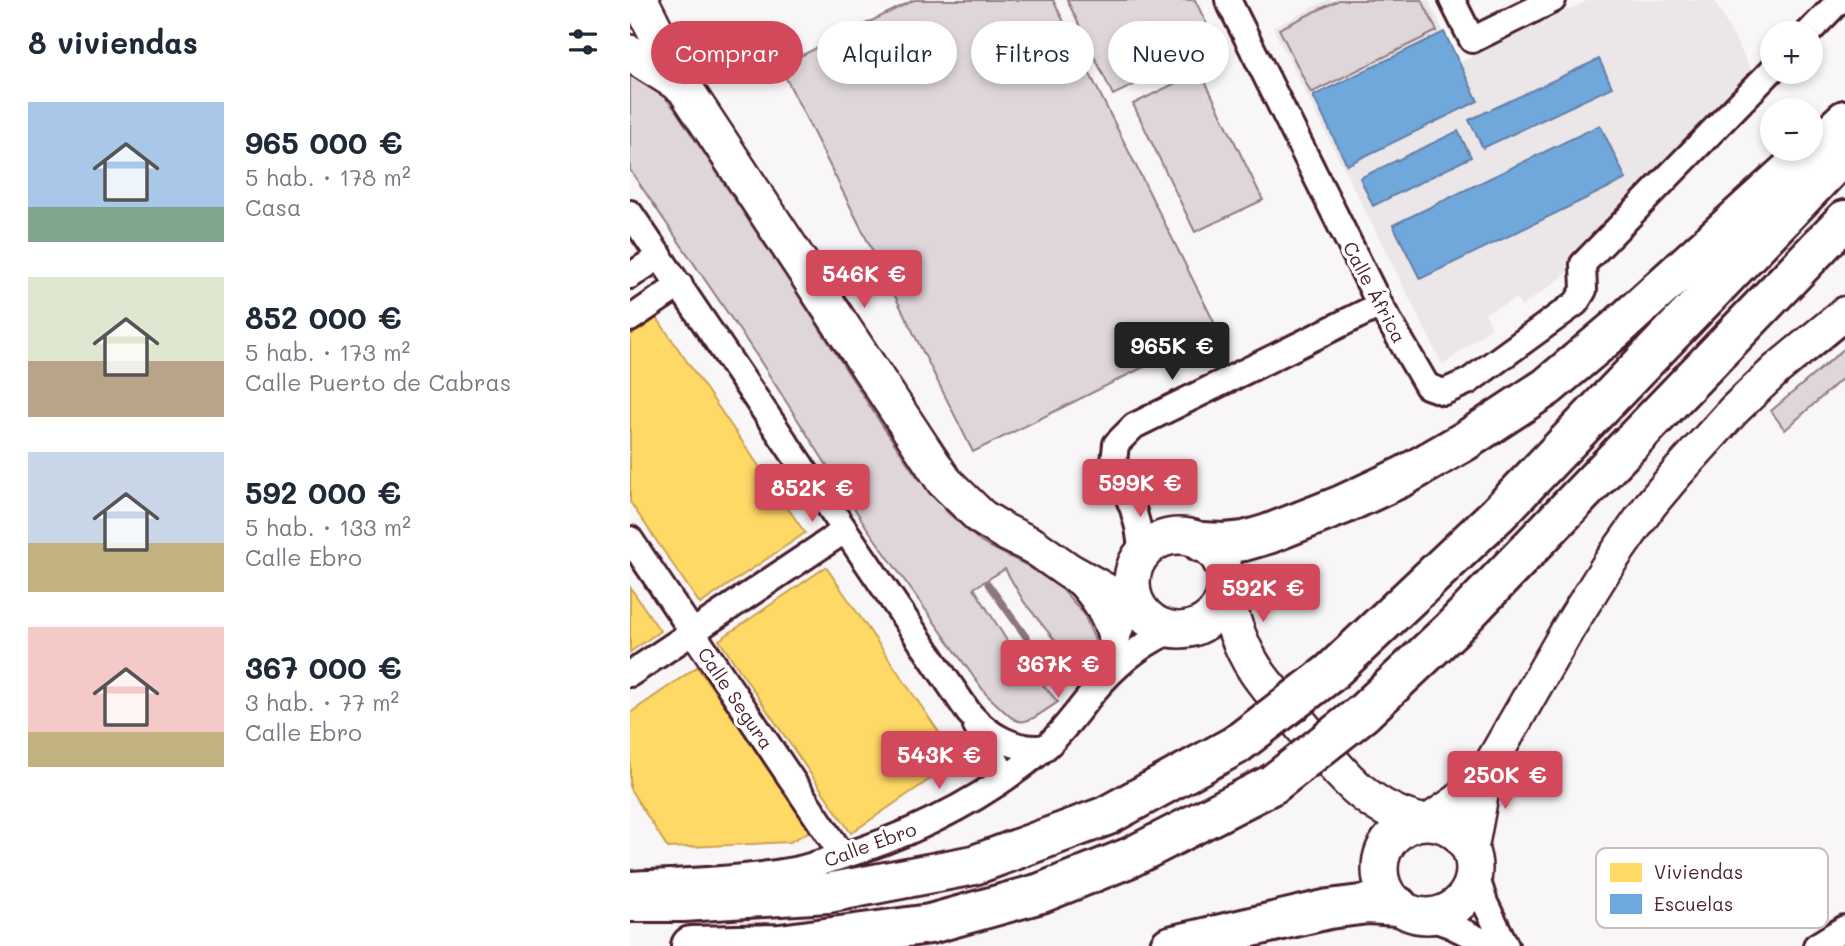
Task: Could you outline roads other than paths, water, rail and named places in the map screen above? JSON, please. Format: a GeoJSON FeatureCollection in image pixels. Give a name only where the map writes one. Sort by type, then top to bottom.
{"type":"FeatureCollection","features":[{"type":"Feature","properties":{"kind":"highway"},"geometry":{"type":"LineString","coordinates":[[1201,542],[1225,543],[1256,538],[1342,505],[1404,476],[1489,426],[1547,387],[1616,330],[1845,120]]}},
{"type":"Feature","properties":{"kind":"highway"},"geometry":{"type":"LineString","coordinates":[[630,902],[684,902],[828,893],[974,865],[1106,817],[1236,745],[1330,673],[1498,514],[1845,153]]}},
{"type":"Feature","properties":{"kind":"highway"},"geometry":{"type":"LineString","coordinates":[[691,946],[780,944],[930,924],[1041,893],[1131,857],[1273,784],[1363,713],[1452,629],[1845,220]]}},
{"type":"Feature","properties":{"kind":"highway"},"geometry":{"type":"LineString","coordinates":[[1170,946],[1329,909],[1368,904],[1413,912]]}},
{"type":"Feature","properties":{"kind":"main road"},"geometry":{"type":"LineString","coordinates":[[630,13],[634,0]]}},
{"type":"Feature","properties":{"kind":"main road"},"geometry":{"type":"LineString","coordinates":[[640,0],[684,87],[944,481],[981,517],[1005,533],[1035,547],[1076,559],[1105,563],[1152,603],[1225,648],[1256,672],[1352,785],[1386,810],[1408,819],[1442,825],[1455,831],[1464,840],[1473,862],[1470,890],[1460,904],[1449,912],[1413,912],[1388,896],[1383,887],[1370,823],[1352,785]]}},
{"type":"Feature","properties":{"kind":"main road"},"geometry":{"type":"LineString","coordinates":[[630,53],[684,87]]}},
{"type":"Feature","properties":{"kind":"main road"},"geometry":{"type":"LineString","coordinates":[[1152,603],[1151,545],[1171,536],[1188,537],[1209,547],[1221,561],[1225,577],[1225,595],[1240,642],[1256,672]]}},
{"type":"Feature","properties":{"kind":"main road"},"geometry":{"type":"LineString","coordinates":[[1035,547],[1069,572],[1152,603],[1201,625],[1213,617],[1225,595]]}},
{"type":"Feature","properties":{"kind":"main road"},"geometry":{"type":"LineString","coordinates":[[1380,866],[1382,855],[1393,836],[1402,829],[1424,822]]}},
{"type":"Feature","properties":{"kind":"street","name":"Calle África"},"geometry":{"type":"LineString","coordinates":[[1228,0],[1380,305],[1427,386],[1444,392],[1469,381],[1576,303],[1584,290],[1583,264],[1760,82]]}},
{"type":"Feature","properties":{"kind":"street"},"geometry":{"type":"LineString","coordinates":[[1452,0],[1472,40],[1540,3]]}},
{"type":"Feature","properties":{"kind":"street"},"geometry":{"type":"LineString","coordinates":[[1820,21],[1840,0]]}},
{"type":"Feature","properties":{"kind":"street"},"geometry":{"type":"LineString","coordinates":[[630,213],[969,713],[1000,768],[1003,779]]}},
{"type":"Feature","properties":{"kind":"street"},"geometry":{"type":"LineString","coordinates":[[630,276],[660,256]]}},
{"type":"Feature","properties":{"kind":"street"},"geometry":{"type":"LineString","coordinates":[[630,319],[680,285]]}},
{"type":"Feature","properties":{"kind":"street"},"geometry":{"type":"LineString","coordinates":[[1152,603],[1139,527],[1114,462],[1116,444],[1134,426],[1380,305]]}},
{"type":"Feature","properties":{"kind":"street"},"geometry":{"type":"LineString","coordinates":[[1424,822],[1459,800],[1493,760],[1568,629],[1651,504],[1734,410],[1793,355],[1844,315]]}},
{"type":"Feature","properties":{"kind":"street"},"geometry":{"type":"LineString","coordinates":[[630,674],[844,531]]}},
{"type":"Feature","properties":{"kind":"street","name":"Calle Segura"},"geometry":{"type":"LineString","coordinates":[[630,540],[843,856]]}},
{"type":"Feature","properties":{"kind":"street"},"geometry":{"type":"LineString","coordinates":[[1069,572],[1096,606],[1110,631],[1114,648]]}},
{"type":"Feature","properties":{"kind":"street","name":"Calle Ebro"},"geometry":{"type":"LineString","coordinates":[[1101,683],[1114,648],[1152,603]]}},
{"type":"Feature","properties":{"kind":"street","name":"Calle Ebro"},"geometry":{"type":"LineString","coordinates":[[630,884],[705,880],[796,870],[873,846],[948,813],[1003,779],[1046,747],[1101,683],[1134,651],[1156,637],[1152,603]]}},
{"type":"Feature","properties":{"kind":"street"},"geometry":{"type":"LineString","coordinates":[[969,713],[991,733],[1005,741],[1026,748],[1046,747]]}},
{"type":"Feature","properties":{"kind":"street"},"geometry":{"type":"LineString","coordinates":[[1493,760],[1482,793],[1473,862],[1485,903],[1506,946]]}},
{"type":"Feature","properties":{"kind":"street"},"geometry":{"type":"LineString","coordinates":[[1413,912],[1450,925],[1493,946]]}},
{"type":"Feature","properties":{"kind":"street"},"geometry":{"type":"LineString","coordinates":[[1815,946],[1845,928]]}},
{"type":"Feature","properties":{"kind":"waterway"},"geometry":{"type":"LineString","coordinates":[[988,584],[1057,680]]}}]}
